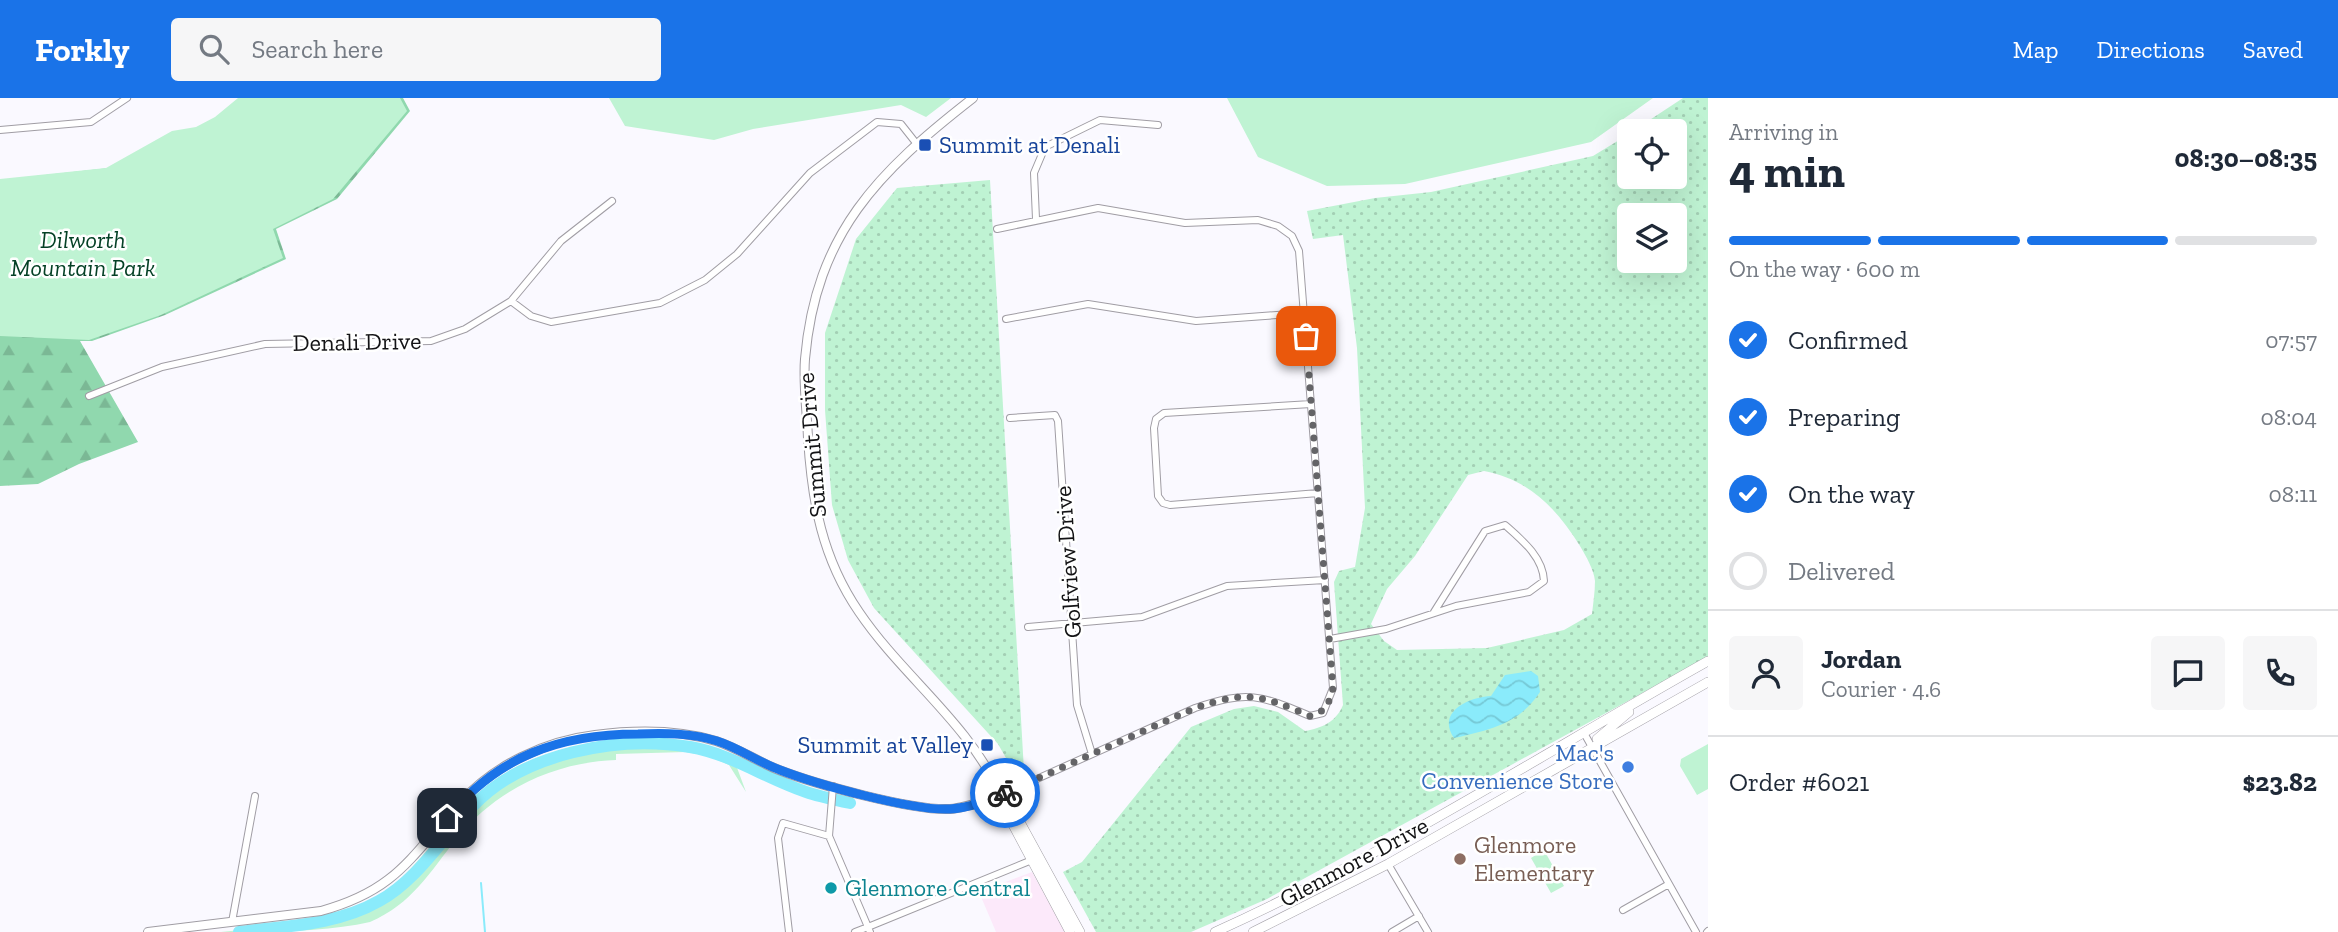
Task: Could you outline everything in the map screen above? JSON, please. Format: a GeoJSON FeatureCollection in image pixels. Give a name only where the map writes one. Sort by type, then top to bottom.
{"type":"FeatureCollection","features":[{"type":"Feature","properties":{"kind":"main road","name":"Glenmore Drive"},"geometry":{"type":"LineString","coordinates":[[1215,932],[1353,864],[1708,661]]}},
{"type":"Feature","properties":{"kind":"main road","name":"Glenmore Drive"},"geometry":{"type":"LineString","coordinates":[[1253,932],[1388,864],[1591,746],[1708,682]]}},
{"type":"Feature","properties":{"kind":"main road"},"geometry":{"type":"LineString","coordinates":[[1591,746],[1612,725],[1662,687]]}},
{"type":"Feature","properties":{"kind":"main road","name":"Summit Drive"},"geometry":{"type":"LineString","coordinates":[[1001,795],[1003,806],[1070,932]]}},
{"type":"Feature","properties":{"kind":"main road","name":"Summit Drive"},"geometry":{"type":"LineString","coordinates":[[1001,795],[1009,802],[1080,932]]}},
{"type":"Feature","properties":{"kind":"street"},"geometry":{"type":"LineString","coordinates":[[0,130],[91,122],[127,98]]}},
{"type":"Feature","properties":{"kind":"street","name":"Summit Drive"},"geometry":{"type":"LineString","coordinates":[[973,98],[916,143],[882,177],[848,220],[824,268],[811,310],[805,362],[811,491],[820,535],[838,578],[883,644],[947,712],[978,752],[1001,795]]}},
{"type":"Feature","properties":{"kind":"street"},"geometry":{"type":"LineString","coordinates":[[1036,219],[1034,173],[1045,147],[1100,120],[1158,125]]}},
{"type":"Feature","properties":{"kind":"street"},"geometry":{"type":"LineString","coordinates":[[512,301],[531,316],[551,322],[660,303],[705,280],[737,254],[810,173],[877,122],[901,124],[916,143]]}},
{"type":"Feature","properties":{"kind":"street","name":"Denali Drive"},"geometry":{"type":"LineString","coordinates":[[89,396],[162,368],[265,344],[431,341],[465,329],[512,301],[561,241],[612,201]]}},
{"type":"Feature","properties":{"kind":"street"},"geometry":{"type":"LineString","coordinates":[[148,932],[321,911],[348,904],[375,889],[415,857],[461,801],[502,768],[551,744],[571,738],[598,734],[679,733],[718,741],[778,770],[832,786],[932,808],[951,809],[1001,795],[1224,698],[1250,695],[1279,702],[1310,716],[1323,713],[1333,688],[1330,639],[1299,251],[1292,236],[1278,226],[1258,220],[1185,223],[1098,208],[997,229]]}},
{"type":"Feature","properties":{"kind":"street"},"geometry":{"type":"LineString","coordinates":[[1006,319],[1088,304],[1196,321],[1304,313]]}},
{"type":"Feature","properties":{"kind":"street"},"geometry":{"type":"LineString","coordinates":[[1311,404],[1164,413],[1156,419],[1154,428],[1158,496],[1163,503],[1170,505],[1318,492]]}},
{"type":"Feature","properties":{"kind":"street","name":"Golfview Drive"},"geometry":{"type":"LineString","coordinates":[[1010,418],[1055,415],[1058,421],[1077,705],[1092,754]]}},
{"type":"Feature","properties":{"kind":"street"},"geometry":{"type":"LineString","coordinates":[[1330,639],[1387,629],[1434,612],[1529,592],[1544,581],[1544,570],[1527,545],[1505,525],[1497,526],[1485,531],[1434,612]]}},
{"type":"Feature","properties":{"kind":"street"},"geometry":{"type":"LineString","coordinates":[[1028,627],[1142,617],[1227,586],[1325,580]]}},
{"type":"Feature","properties":{"kind":"street"},"geometry":{"type":"LineString","coordinates":[[1584,733],[1696,932]]}},
{"type":"Feature","properties":{"kind":"street"},"geometry":{"type":"LineString","coordinates":[[832,786],[829,836],[869,930]]}},
{"type":"Feature","properties":{"kind":"street"},"geometry":{"type":"LineString","coordinates":[[232,922],[255,796]]}},
{"type":"Feature","properties":{"kind":"street"},"geometry":{"type":"LineString","coordinates":[[789,932],[778,838],[783,823],[829,836]]}},
{"type":"Feature","properties":{"kind":"street"},"geometry":{"type":"LineString","coordinates":[[855,932],[869,930],[1032,860]]}},
{"type":"Feature","properties":{"kind":"street"},"geometry":{"type":"LineString","coordinates":[[1388,864],[1428,932]]}},
{"type":"Feature","properties":{"kind":"street"},"geometry":{"type":"LineString","coordinates":[[1623,909],[1669,884]]}},
{"type":"Feature","properties":{"kind":"street"},"geometry":{"type":"LineString","coordinates":[[1392,932],[1419,916]]}},
{"type":"Feature","properties":{"kind":"shaded area"},"geometry":{"type":"Polygon","coordinates":[[[1032,872],[1065,932],[996,932],[979,892],[1032,872]]]}},
{"type":"Feature","properties":{"kind":"green space","name":"Dilworth Mountain Park"},"geometry":{"type":"Polygon","coordinates":[[[238,98],[400,98],[407,111],[333,199],[273,229],[283,258],[161,315],[89,340],[0,336],[0,179],[106,168],[172,131],[196,127],[215,117],[238,98]]]}},
{"type":"Feature","properties":{"kind":"green space","name":"Dilworth Mountain Park"},"geometry":{"type":"Polygon","coordinates":[[[242,98],[403,98],[410,111],[337,199],[276,229],[286,259],[165,315],[92,341],[80,341],[138,442],[79,464],[38,484],[0,486],[0,180],[109,168],[219,118],[242,98]]]}},
{"type":"Feature","properties":{"kind":"green space"},"geometry":{"type":"Polygon","coordinates":[[[609,98],[951,98],[926,117],[901,105],[753,129],[714,140],[625,126],[609,98]]]}},
{"type":"Feature","properties":{"kind":"green space"},"geometry":{"type":"Polygon","coordinates":[[[1227,98],[1653,98],[1623,119],[1617,119],[1617,124],[1591,142],[1405,184],[1327,186],[1258,157],[1227,98]]]}},
{"type":"Feature","properties":{"kind":"green space"},"geometry":{"type":"Polygon","coordinates":[[[1683,98],[1708,98],[1708,657],[1267,899],[1191,932],[1096,932],[1063,872],[1082,862],[1191,727],[1234,709],[1254,706],[1278,712],[1305,731],[1328,723],[1343,705],[1334,582],[1339,571],[1355,567],[1365,508],[1357,348],[1343,235],[1313,239],[1307,211],[1375,198],[1431,192],[1593,156],[1617,141],[1617,189],[1687,189],[1687,119],[1651,119],[1683,98]],[[1484,471],[1468,475],[1415,556],[1387,589],[1371,624],[1384,641],[1397,650],[1487,648],[1564,630],[1592,614],[1595,581],[1580,546],[1540,498],[1515,481],[1484,471]]]}},
{"type":"Feature","properties":{"kind":"green space"},"geometry":{"type":"Polygon","coordinates":[[[990,180],[1024,771],[1014,772],[998,744],[874,608],[848,560],[832,505],[825,410],[825,333],[856,239],[897,188],[990,180]]]}},
{"type":"Feature","properties":{"kind":"green space"},"geometry":{"type":"Polygon","coordinates":[[[610,742],[687,744],[732,754],[746,792],[729,765],[708,756],[686,752],[616,754],[616,760],[570,766],[528,782],[490,806],[472,821],[409,896],[385,915],[370,922],[315,930],[221,932],[318,920],[336,916],[372,901],[390,889],[453,822],[491,787],[534,761],[557,751],[610,742]]]}},
{"type":"Feature","properties":{"kind":"green space"},"geometry":{"type":"Polygon","coordinates":[[[1708,744],[1708,789],[1697,795],[1680,766],[1681,759],[1708,744]]]}},
{"type":"Feature","properties":{"kind":"green space"},"geometry":{"type":"Polygon","coordinates":[[[1544,850],[1564,886],[1551,893],[1531,858],[1544,850]]]}},
{"type":"Feature","properties":{"kind":"water"},"geometry":{"type":"Polygon","coordinates":[[[1531,671],[1538,676],[1540,692],[1523,712],[1502,724],[1454,738],[1449,721],[1458,708],[1473,699],[1491,696],[1505,675],[1531,671]]]}},
{"type":"Feature","properties":{"kind":"waterway"},"geometry":{"type":"LineString","coordinates":[[239,932],[329,920],[379,901],[405,882],[472,807],[493,788],[517,773],[573,752],[633,744],[690,747],[721,755],[809,793],[850,803]]}},
{"type":"Feature","properties":{"kind":"waterway"},"geometry":{"type":"LineString","coordinates":[[481,883],[485,932]]}},
{"type":"Feature","properties":{"kind":"way so far"},"geometry":{"type":"LineString","coordinates":[[1005,793],[1195,708],[1224,698],[1250,695],[1279,702],[1310,716],[1323,713],[1333,688],[1306,336]]}},
{"type":"Feature","properties":{"kind":"place","name":"Summit at Denali"},"geometry":{"type":"Point","coordinates":[925,145]}},
{"type":"Feature","properties":{"kind":"place","name":"Summit at Valley"},"geometry":{"type":"Point","coordinates":[987,745]}},
{"type":"Feature","properties":{"kind":"place","name":"Mac's Convenience Store"},"geometry":{"type":"Point","coordinates":[1628,767]}},
{"type":"Feature","properties":{"kind":"place","name":"Glenmore Elementary"},"geometry":{"type":"Point","coordinates":[1460,859]}},
{"type":"Feature","properties":{"kind":"place","name":"Glenmore Central"},"geometry":{"type":"Point","coordinates":[831,888]}},
{"type":"Feature","properties":{"kind":"route"},"geometry":{"type":"LineString","coordinates":[[447,818],[461,801],[502,768],[551,744],[598,734],[679,733],[718,741],[778,770],[804,779],[922,807],[951,809],[1005,793]]}}]}
